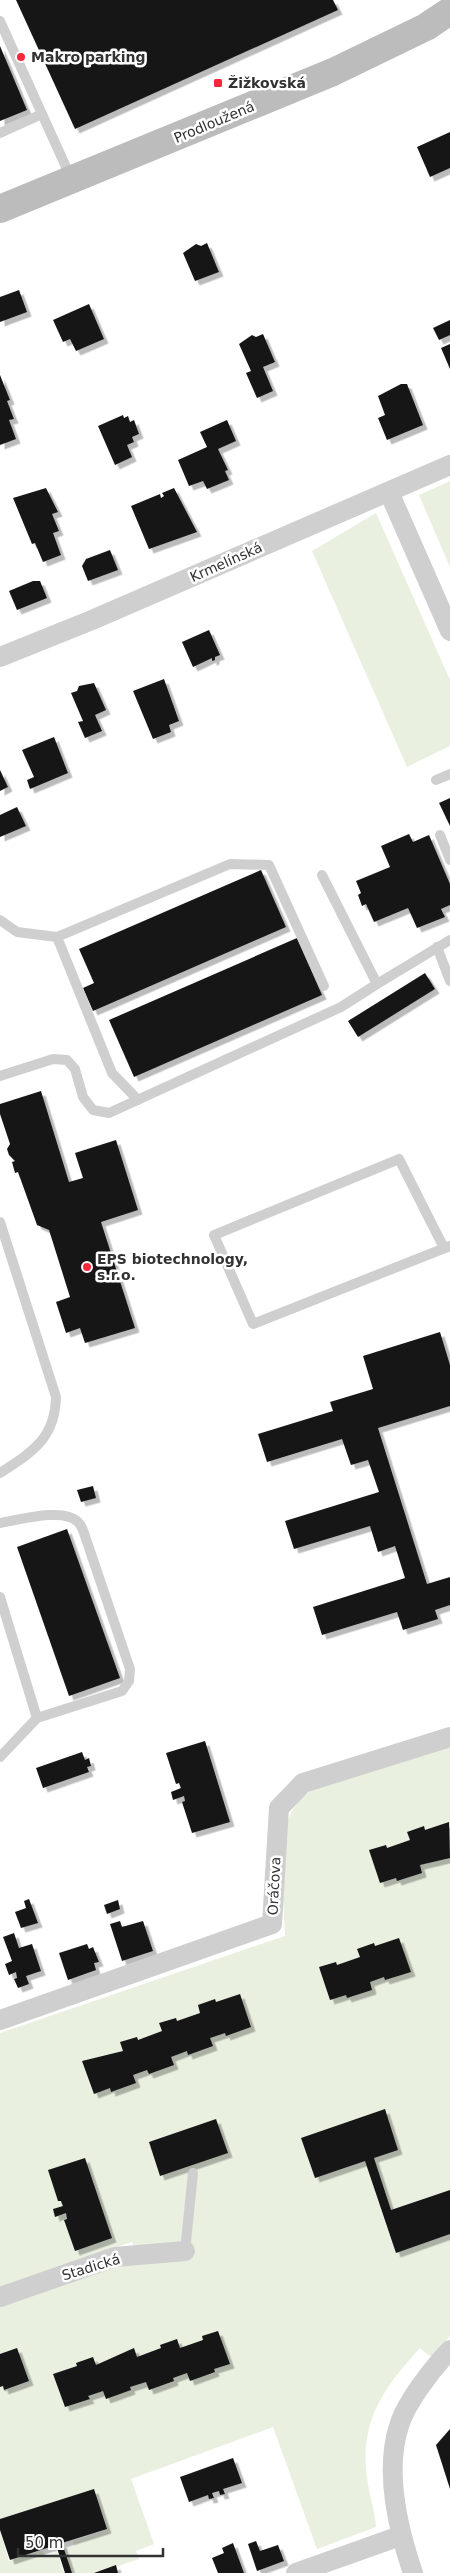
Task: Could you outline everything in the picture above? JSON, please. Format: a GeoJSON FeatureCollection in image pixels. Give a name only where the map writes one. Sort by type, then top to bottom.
{"type":"FeatureCollection","features":[{"type":"Feature","properties":{"kind":"main road","name":"Prodloužená"},"geometry":{"type":"LineString","coordinates":[[0,209],[333,72],[426,27],[450,11]]}},
{"type":"Feature","properties":{"kind":"street","name":"Krmelínská"},"geometry":{"type":"LineString","coordinates":[[0,657],[92,620],[450,465]]}},
{"type":"Feature","properties":{"kind":"street"},"geometry":{"type":"LineString","coordinates":[[389,492],[450,631]]}},
{"type":"Feature","properties":{"kind":"street","name":"Oráčova"},"geometry":{"type":"LineString","coordinates":[[0,2020],[272,1924],[279,1808],[303,1783],[450,1738]]}},
{"type":"Feature","properties":{"kind":"street","name":"Stadická"},"geometry":{"type":"LineString","coordinates":[[0,2297],[115,2257],[185,2252]]}},
{"type":"Feature","properties":{"kind":"street"},"geometry":{"type":"LineString","coordinates":[[413,2573],[400,2536],[392,2473],[399,2425],[428,2374],[450,2350]]}},
{"type":"Feature","properties":{"kind":"street"},"geometry":{"type":"LineString","coordinates":[[296,2573],[400,2536]]}},
{"type":"Feature","properties":{"kind":"lane"},"geometry":{"type":"LineString","coordinates":[[0,21],[72,181]]}},
{"type":"Feature","properties":{"kind":"lane"},"geometry":{"type":"LineString","coordinates":[[0,133],[42,114]]}},
{"type":"Feature","properties":{"kind":"lane"},"geometry":{"type":"LineString","coordinates":[[436,780],[450,774]]}},
{"type":"Feature","properties":{"kind":"lane"},"geometry":{"type":"LineString","coordinates":[[440,835],[450,860]]}},
{"type":"Feature","properties":{"kind":"lane"},"geometry":{"type":"LineString","coordinates":[[0,920],[17,932],[57,937],[230,864],[269,865],[324,986]]}},
{"type":"Feature","properties":{"kind":"lane"},"geometry":{"type":"LineString","coordinates":[[322,875],[377,984]]}},
{"type":"Feature","properties":{"kind":"lane"},"geometry":{"type":"LineString","coordinates":[[57,937],[112,1072],[138,1100]]}},
{"type":"Feature","properties":{"kind":"lane"},"geometry":{"type":"LineString","coordinates":[[0,1076],[53,1059],[67,1060],[75,1069],[83,1097],[92,1110],[109,1113],[341,1007],[450,940]]}},
{"type":"Feature","properties":{"kind":"lane"},"geometry":{"type":"LineString","coordinates":[[437,947],[450,981]]}},
{"type":"Feature","properties":{"kind":"lane"},"geometry":{"type":"LineString","coordinates":[[399,1159],[447,1247],[253,1324],[214,1236],[399,1159]]}},
{"type":"Feature","properties":{"kind":"lane"},"geometry":{"type":"LineString","coordinates":[[0,1222],[56,1397],[52,1424],[35,1451],[0,1473]]}},
{"type":"Feature","properties":{"kind":"lane"},"geometry":{"type":"LineString","coordinates":[[0,1523],[51,1515],[70,1517],[79,1522],[130,1669],[129,1680],[122,1691],[37,1718],[0,1757]]}},
{"type":"Feature","properties":{"kind":"lane"},"geometry":{"type":"LineString","coordinates":[[0,1597],[37,1718]]}},
{"type":"Feature","properties":{"kind":"lane"},"geometry":{"type":"LineString","coordinates":[[185,2252],[193,2173]]}},
{"type":"Feature","properties":{"kind":"green space"},"geometry":{"type":"Polygon","coordinates":[[[450,481],[450,567],[419,495],[450,481]]]}},
{"type":"Feature","properties":{"kind":"green space"},"geometry":{"type":"Polygon","coordinates":[[[376,513],[450,680],[450,746],[407,767],[312,551],[376,513]]]}},
{"type":"Feature","properties":{"kind":"green space"},"geometry":{"type":"Polygon","coordinates":[[[450,1747],[450,2336],[431,2357],[420,2348],[395,2377],[377,2407],[367,2440],[366,2458],[367,2478],[376,2527],[317,2549],[273,2427],[131,2479],[154,2544],[136,2551],[139,2559],[97,2573],[71,2573],[61,2544],[64,2549],[74,2546],[73,2541],[106,2530],[94,2490],[0,2519],[0,2307],[139,2259],[132,2242],[0,2287],[0,2033],[285,1936],[282,1873],[284,1840],[293,1809],[318,1785],[450,1747]]]}},
{"type":"Feature","properties":{"kind":"green space"},"geometry":{"type":"Polygon","coordinates":[[[0,2531],[9,2561],[43,2550],[45,2556],[55,2553],[53,2547],[55,2546],[64,2573],[0,2573],[0,2531]]]}},
{"type":"Feature","properties":{"kind":"building"},"geometry":{"type":"Polygon","coordinates":[[[16,0],[333,0],[338,10],[75,129],[16,0]]]}},
{"type":"Feature","properties":{"kind":"building"},"geometry":{"type":"Polygon","coordinates":[[[0,46],[27,110],[0,121],[0,46]]]}},
{"type":"Feature","properties":{"kind":"building"},"geometry":{"type":"Polygon","coordinates":[[[450,132],[450,168],[430,177],[417,147],[450,132]]]}},
{"type":"Feature","properties":{"kind":"building"},"geometry":{"type":"Polygon","coordinates":[[[207,243],[219,272],[195,281],[183,253],[196,244],[201,246],[207,243]]]}},
{"type":"Feature","properties":{"kind":"building"},"geometry":{"type":"Polygon","coordinates":[[[19,290],[27,312],[0,322],[0,297],[19,290]]]}},
{"type":"Feature","properties":{"kind":"building"},"geometry":{"type":"Polygon","coordinates":[[[89,304],[104,339],[76,351],[70,339],[63,342],[53,320],[89,304]]]}},
{"type":"Feature","properties":{"kind":"building"},"geometry":{"type":"Polygon","coordinates":[[[450,320],[450,335],[439,340],[433,328],[450,320]]]}},
{"type":"Feature","properties":{"kind":"building"},"geometry":{"type":"Polygon","coordinates":[[[263,334],[275,362],[263,367],[273,391],[257,398],[246,373],[251,371],[239,344],[252,335],[256,337],[263,334]]]}},
{"type":"Feature","properties":{"kind":"building"},"geometry":{"type":"Polygon","coordinates":[[[450,344],[450,369],[441,348],[450,344]]]}},
{"type":"Feature","properties":{"kind":"building"},"geometry":{"type":"Polygon","coordinates":[[[0,375],[10,400],[7,401],[14,419],[9,420],[16,439],[0,445],[0,375]]]}},
{"type":"Feature","properties":{"kind":"building"},"geometry":{"type":"Polygon","coordinates":[[[401,384],[407,384],[423,425],[387,440],[378,418],[385,415],[378,396],[401,384]]]}},
{"type":"Feature","properties":{"kind":"building"},"geometry":{"type":"Polygon","coordinates":[[[123,415],[124,418],[128,416],[130,422],[134,420],[139,434],[132,437],[134,442],[127,445],[132,457],[115,465],[98,426],[123,415]]]}},
{"type":"Feature","properties":{"kind":"building"},"geometry":{"type":"Polygon","coordinates":[[[227,420],[236,441],[218,449],[228,470],[225,471],[229,480],[207,489],[203,481],[189,486],[178,460],[207,447],[200,432],[227,420]]]}},
{"type":"Feature","properties":{"kind":"building"},"geometry":{"type":"Polygon","coordinates":[[[46,488],[58,512],[52,514],[59,531],[53,533],[61,555],[43,562],[35,543],[32,544],[13,498],[46,488]]]}},
{"type":"Feature","properties":{"kind":"building"},"geometry":{"type":"Polygon","coordinates":[[[174,488],[197,532],[149,549],[131,506],[160,494],[161,498],[164,496],[162,493],[174,488]]]}},
{"type":"Feature","properties":{"kind":"building"},"geometry":{"type":"Polygon","coordinates":[[[110,550],[118,570],[88,581],[82,566],[86,559],[110,550]]]}},
{"type":"Feature","properties":{"kind":"building"},"geometry":{"type":"Polygon","coordinates":[[[33,581],[40,581],[47,598],[17,610],[9,591],[33,581]]]}},
{"type":"Feature","properties":{"kind":"building"},"geometry":{"type":"Polygon","coordinates":[[[209,630],[220,655],[215,657],[215,660],[212,661],[212,658],[193,667],[182,642],[209,630]]]}},
{"type":"Feature","properties":{"kind":"building"},"geometry":{"type":"Polygon","coordinates":[[[164,679],[179,721],[169,725],[171,732],[153,739],[133,691],[164,679]]]}},
{"type":"Feature","properties":{"kind":"building"},"geometry":{"type":"Polygon","coordinates":[[[94,683],[106,710],[95,715],[102,731],[85,738],[78,722],[83,721],[71,693],[77,691],[79,686],[94,683]]]}},
{"type":"Feature","properties":{"kind":"building"},"geometry":{"type":"Polygon","coordinates":[[[54,737],[68,773],[30,789],[27,780],[34,777],[22,750],[54,737]]]}},
{"type":"Feature","properties":{"kind":"building"},"geometry":{"type":"Polygon","coordinates":[[[0,770],[8,787],[0,791],[0,770]]]}},
{"type":"Feature","properties":{"kind":"building"},"geometry":{"type":"Polygon","coordinates":[[[450,798],[450,826],[439,803],[450,798]]]}},
{"type":"Feature","properties":{"kind":"building"},"geometry":{"type":"Polygon","coordinates":[[[17,807],[26,826],[0,837],[0,815],[17,807]]]}},
{"type":"Feature","properties":{"kind":"building"},"geometry":{"type":"Polygon","coordinates":[[[409,834],[413,842],[429,835],[450,884],[450,905],[441,909],[445,917],[417,928],[408,908],[374,922],[366,904],[362,906],[358,895],[361,893],[356,881],[390,867],[381,846],[409,834]]]}},
{"type":"Feature","properties":{"kind":"building"},"geometry":{"type":"Polygon","coordinates":[[[261,870],[286,927],[93,1011],[83,988],[94,983],[79,949],[261,870]]]}},
{"type":"Feature","properties":{"kind":"building"},"geometry":{"type":"Polygon","coordinates":[[[297,938],[322,995],[134,1077],[109,1020],[297,938]]]}},
{"type":"Feature","properties":{"kind":"building"},"geometry":{"type":"Polygon","coordinates":[[[425,973],[435,989],[358,1037],[348,1021],[425,973]]]}},
{"type":"Feature","properties":{"kind":"building"},"geometry":{"type":"Polygon","coordinates":[[[41,1091],[69,1182],[83,1178],[75,1153],[116,1140],[138,1210],[101,1222],[135,1328],[85,1343],[80,1328],[66,1333],[56,1302],[70,1297],[49,1230],[37,1225],[18,1172],[15,1173],[12,1162],[15,1161],[9,1155],[7,1149],[10,1144],[0,1114],[0,1104],[41,1091]]]}},
{"type":"Feature","properties":{"kind":"building"},"geometry":{"type":"Polygon","coordinates":[[[440,1332],[450,1365],[450,1406],[378,1428],[427,1584],[450,1577],[450,1605],[435,1610],[438,1619],[403,1630],[397,1612],[322,1635],[313,1607],[405,1578],[395,1546],[378,1552],[370,1526],[294,1549],[285,1521],[379,1492],[368,1460],[351,1465],[342,1439],[267,1462],[258,1434],[333,1411],[330,1402],[373,1389],[363,1356],[440,1332]]]}},
{"type":"Feature","properties":{"kind":"building"},"geometry":{"type":"Polygon","coordinates":[[[93,1486],[96,1498],[81,1502],[77,1490],[93,1486]]]}},
{"type":"Feature","properties":{"kind":"building"},"geometry":{"type":"Polygon","coordinates":[[[67,1529],[120,1678],[69,1696],[17,1547],[67,1529]]]}},
{"type":"Feature","properties":{"kind":"building"},"geometry":{"type":"Polygon","coordinates":[[[205,1741],[230,1822],[192,1833],[182,1802],[185,1801],[184,1796],[173,1800],[171,1792],[181,1788],[179,1783],[176,1784],[166,1753],[205,1741]]]}},
{"type":"Feature","properties":{"kind":"building"},"geometry":{"type":"Polygon","coordinates":[[[82,1752],[85,1760],[89,1758],[91,1766],[87,1767],[89,1772],[43,1788],[36,1768],[82,1752]]]}},
{"type":"Feature","properties":{"kind":"building"},"geometry":{"type":"Polygon","coordinates":[[[449,1822],[450,1858],[420,1865],[422,1873],[397,1881],[396,1878],[380,1883],[369,1850],[386,1845],[387,1848],[410,1840],[407,1832],[424,1826],[425,1830],[449,1822]]]}},
{"type":"Feature","properties":{"kind":"building"},"geometry":{"type":"Polygon","coordinates":[[[29,1899],[38,1923],[21,1928],[15,1912],[26,1908],[24,1901],[29,1899]]]}},
{"type":"Feature","properties":{"kind":"building"},"geometry":{"type":"Polygon","coordinates":[[[118,1900],[120,1909],[107,1914],[104,1905],[118,1900]]]}},
{"type":"Feature","properties":{"kind":"building"},"geometry":{"type":"Polygon","coordinates":[[[120,1921],[122,1927],[143,1921],[153,1951],[122,1961],[110,1924],[120,1921]]]}},
{"type":"Feature","properties":{"kind":"building"},"geometry":{"type":"Polygon","coordinates":[[[14,1933],[19,1948],[32,1944],[41,1971],[26,1976],[29,1984],[18,1988],[14,1979],[17,1978],[16,1972],[9,1975],[5,1964],[12,1961],[3,1937],[14,1933]]]}},
{"type":"Feature","properties":{"kind":"building"},"geometry":{"type":"Polygon","coordinates":[[[399,1938],[411,1972],[385,1980],[384,1977],[370,1982],[372,1990],[347,1998],[346,1995],[330,2000],[319,1967],[336,1962],[337,1965],[360,1957],[357,1949],[374,1943],[375,1946],[399,1938]]]}},
{"type":"Feature","properties":{"kind":"building"},"geometry":{"type":"Polygon","coordinates":[[[87,1944],[89,1949],[93,1947],[99,1962],[94,1963],[96,1970],[68,1980],[59,1953],[87,1944]]]}},
{"type":"Feature","properties":{"kind":"building"},"geometry":{"type":"Polygon","coordinates":[[[240,1994],[251,2027],[226,2036],[225,2033],[210,2038],[213,2046],[188,2055],[187,2051],[171,2057],[174,2065],[149,2074],[147,2070],[133,2075],[136,2083],[111,2092],[110,2088],[94,2094],[82,2061],[123,2051],[120,2042],[137,2037],[138,2040],[162,2031],[159,2023],[176,2018],[177,2021],[200,2013],[198,2005],[215,1999],[216,2002],[240,1994]]]}},
{"type":"Feature","properties":{"kind":"building"},"geometry":{"type":"Polygon","coordinates":[[[385,2109],[398,2150],[374,2158],[391,2210],[450,2190],[450,2234],[396,2253],[365,2161],[315,2178],[301,2138],[385,2109]]]}},
{"type":"Feature","properties":{"kind":"building"},"geometry":{"type":"Polygon","coordinates":[[[216,2119],[228,2153],[160,2176],[149,2142],[216,2119]]]}},
{"type":"Feature","properties":{"kind":"building"},"geometry":{"type":"Polygon","coordinates":[[[85,2158],[112,2238],[75,2251],[64,2220],[67,2219],[66,2213],[55,2217],[53,2209],[63,2206],[61,2201],[58,2201],[48,2170],[85,2158]]]}},
{"type":"Feature","properties":{"kind":"building"},"geometry":{"type":"Polygon","coordinates":[[[218,2331],[230,2364],[214,2369],[215,2372],[190,2381],[187,2373],[173,2378],[174,2381],[149,2390],[146,2382],[130,2387],[131,2390],[106,2399],[103,2391],[88,2396],[90,2399],[65,2407],[53,2374],[77,2366],[76,2363],[93,2357],[96,2365],[134,2348],[137,2357],[161,2348],[160,2345],[177,2339],[180,2348],[203,2340],[202,2336],[218,2331]]]}},
{"type":"Feature","properties":{"kind":"building"},"geometry":{"type":"Polygon","coordinates":[[[17,2348],[29,2381],[4,2390],[3,2386],[0,2387],[0,2354],[17,2348]]]}},
{"type":"Feature","properties":{"kind":"building"},"geometry":{"type":"Polygon","coordinates":[[[450,2429],[450,2489],[436,2445],[450,2429]]]}},
{"type":"Feature","properties":{"kind":"building"},"geometry":{"type":"Polygon","coordinates":[[[233,2458],[242,2483],[223,2489],[225,2494],[220,2495],[219,2491],[212,2493],[214,2498],[209,2499],[208,2495],[189,2502],[180,2477],[233,2458]]]}},
{"type":"Feature","properties":{"kind":"building"},"geometry":{"type":"Polygon","coordinates":[[[94,2489],[107,2529],[62,2543],[72,2573],[65,2573],[56,2545],[10,2560],[0,2530],[0,2519],[94,2489]]]}},
{"type":"Feature","properties":{"kind":"building"},"geometry":{"type":"Polygon","coordinates":[[[256,2541],[260,2551],[278,2545],[284,2561],[257,2571],[248,2544],[256,2541]]]}},
{"type":"Feature","properties":{"kind":"building"},"geometry":{"type":"Polygon","coordinates":[[[233,2543],[244,2573],[218,2573],[212,2558],[224,2553],[222,2548],[233,2543]]]}},
{"type":"Feature","properties":{"kind":"building"},"geometry":{"type":"Polygon","coordinates":[[[116,2565],[118,2573],[94,2573],[116,2565]]]}},
{"type":"Feature","properties":{"kind":"place","name":"Makro parking"},"geometry":{"type":"Point","coordinates":[21,57]}},
{"type":"Feature","properties":{"kind":"place","name":"Žižkovská"},"geometry":{"type":"Point","coordinates":[218,83]}},
{"type":"Feature","properties":{"kind":"place","name":"EPS biotechnology, s.r.o."},"geometry":{"type":"Point","coordinates":[87,1267]}}]}
